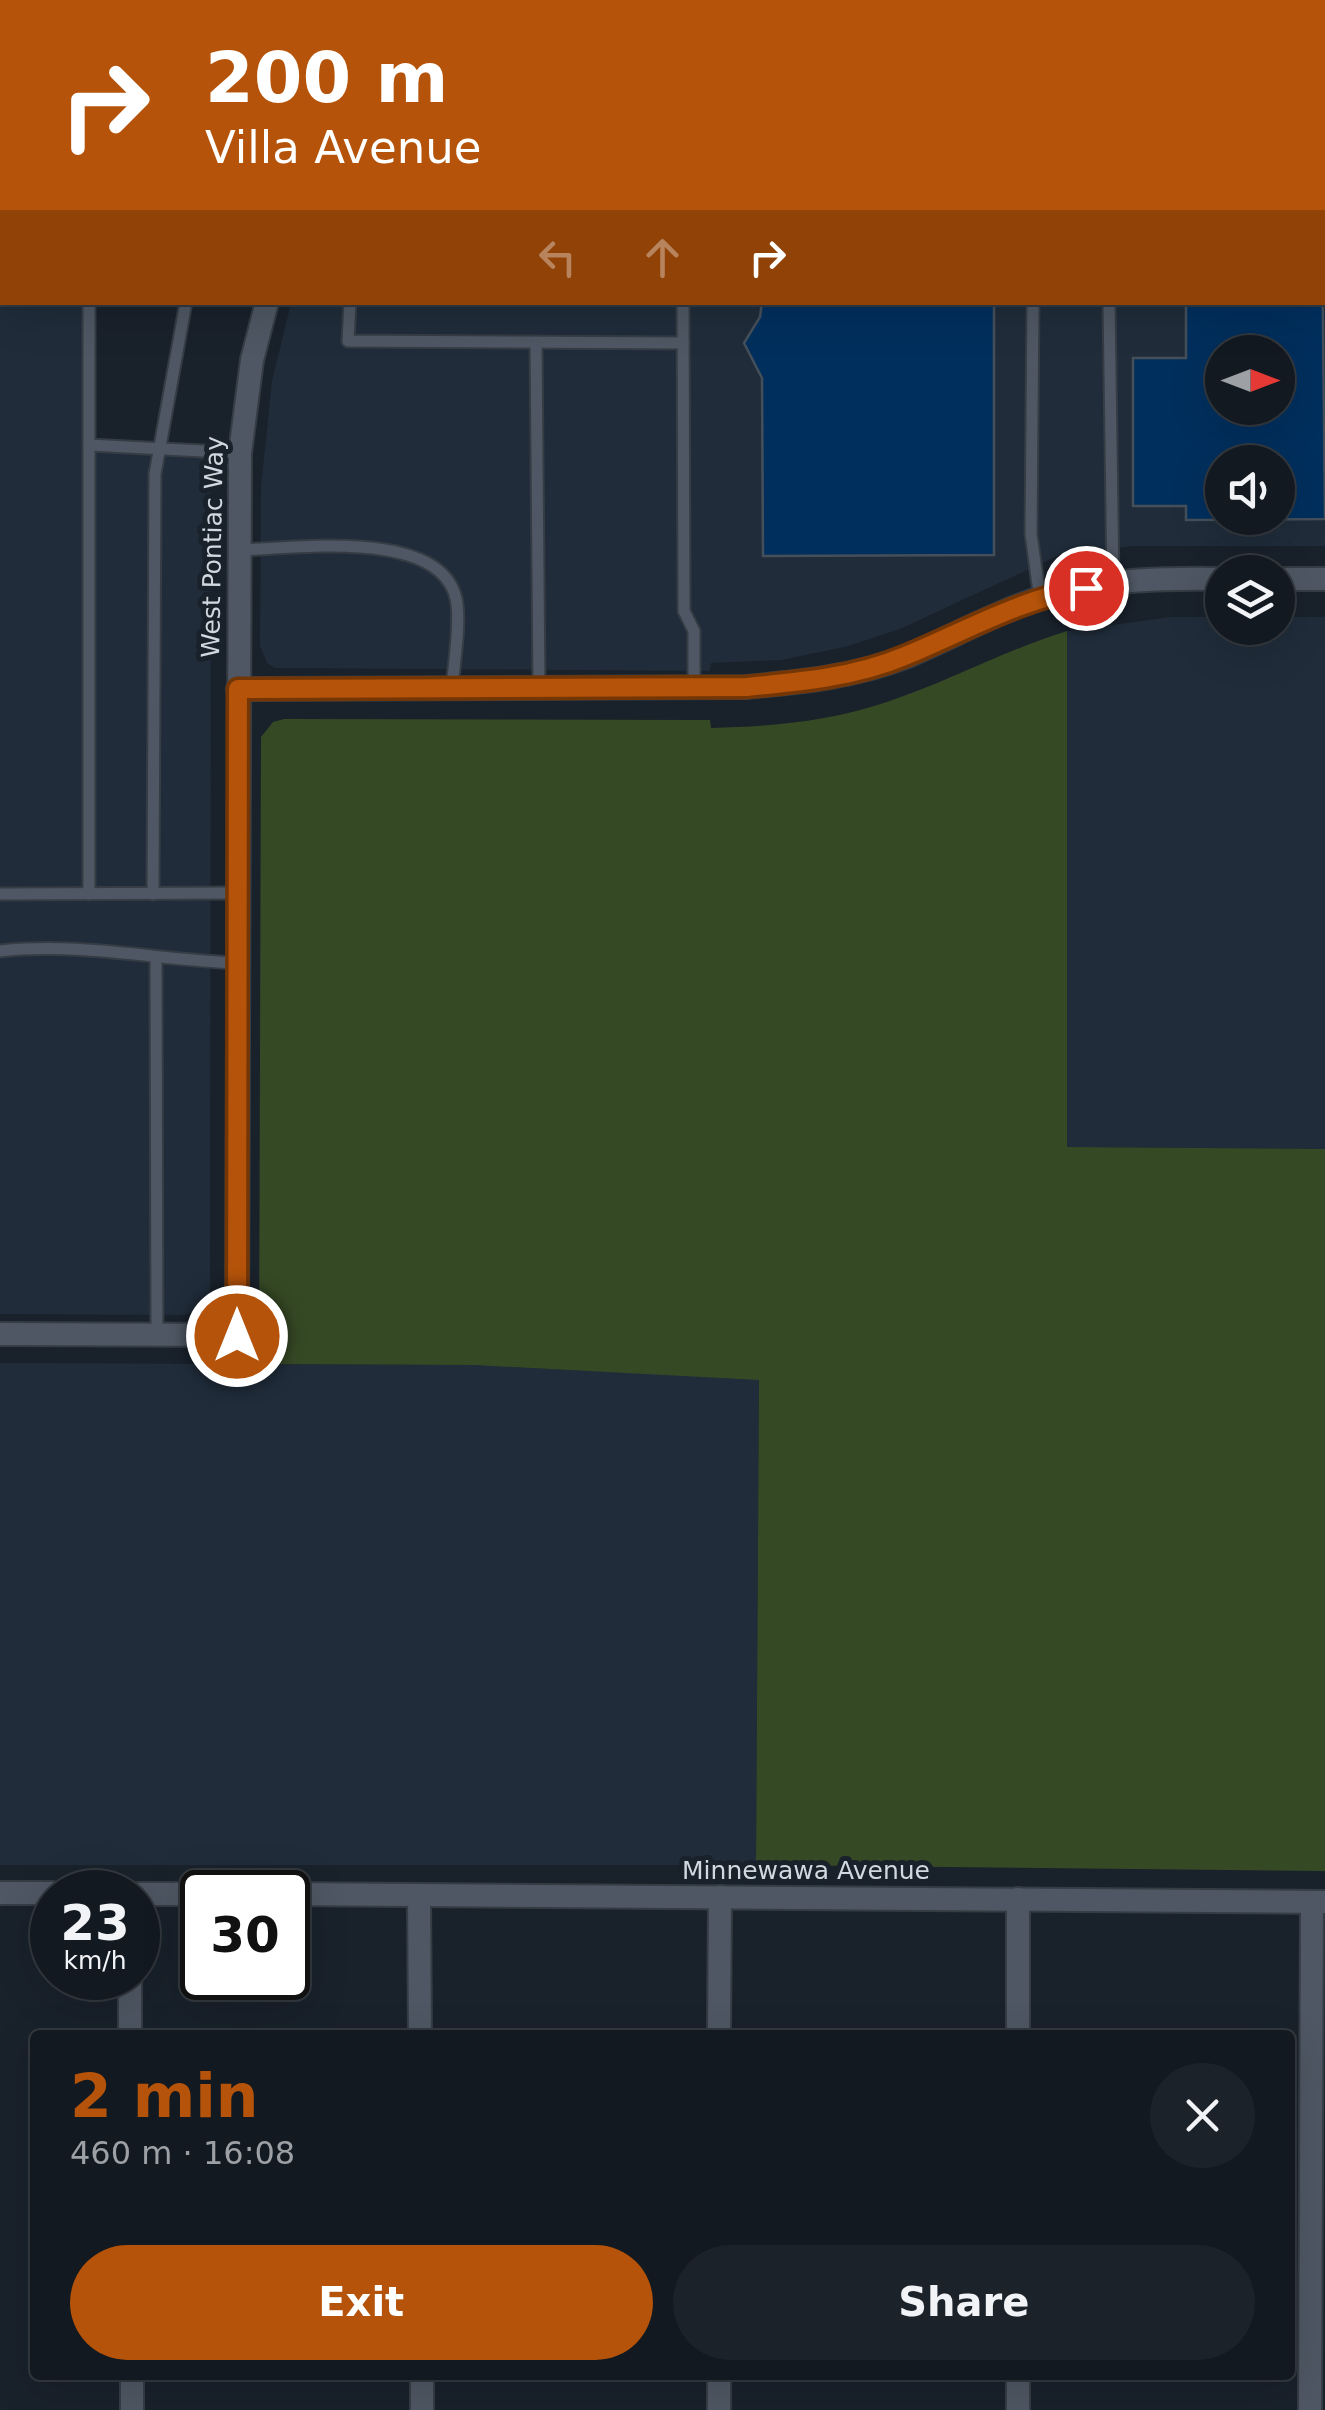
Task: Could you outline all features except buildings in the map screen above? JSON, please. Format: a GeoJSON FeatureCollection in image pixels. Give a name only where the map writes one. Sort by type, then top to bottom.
{"type":"FeatureCollection","features":[{"type":"Feature","properties":{"kind":"street","name":"West Pontiac Way"},"geometry":{"type":"LineString","coordinates":[[158,1334],[237,1336],[240,453],[249,374],[266,305]]}},
{"type":"Feature","properties":{"kind":"street"},"geometry":{"type":"LineString","coordinates":[[238,689],[694,688],[810,682],[903,657],[1000,611],[1040,598],[1114,584],[1205,579]]}},
{"type":"Feature","properties":{"kind":"street"},"geometry":{"type":"LineString","coordinates":[[1295,579],[1325,579]]}},
{"type":"Feature","properties":{"kind":"street"},"geometry":{"type":"LineString","coordinates":[[0,1334],[158,1334]]}},
{"type":"Feature","properties":{"kind":"street"},"geometry":{"type":"LineString","coordinates":[[0,1893],[30,1893]]}},
{"type":"Feature","properties":{"kind":"street","name":"Minnewawa Avenue"},"geometry":{"type":"LineString","coordinates":[[310,1894],[1318,1902]]}},
{"type":"Feature","properties":{"kind":"street"},"geometry":{"type":"LineString","coordinates":[[419,1895],[420,2030]]}},
{"type":"Feature","properties":{"kind":"street"},"geometry":{"type":"LineString","coordinates":[[720,1897],[720,2030]]}},
{"type":"Feature","properties":{"kind":"street"},"geometry":{"type":"LineString","coordinates":[[1018,1899],[1018,2030]]}},
{"type":"Feature","properties":{"kind":"street"},"geometry":{"type":"LineString","coordinates":[[1310,2410],[1318,1902]]}},
{"type":"Feature","properties":{"kind":"street"},"geometry":{"type":"LineString","coordinates":[[130,2000],[130,2030]]}},
{"type":"Feature","properties":{"kind":"street"},"geometry":{"type":"LineString","coordinates":[[132,2380],[132,2410]]}},
{"type":"Feature","properties":{"kind":"street"},"geometry":{"type":"LineString","coordinates":[[422,2380],[422,2410]]}},
{"type":"Feature","properties":{"kind":"street"},"geometry":{"type":"LineString","coordinates":[[719,2380],[719,2410]]}},
{"type":"Feature","properties":{"kind":"street"},"geometry":{"type":"LineString","coordinates":[[1018,2380],[1018,2410]]}},
{"type":"Feature","properties":{"kind":"lane"},"geometry":{"type":"LineString","coordinates":[[89,894],[90,305]]}},
{"type":"Feature","properties":{"kind":"lane"},"geometry":{"type":"LineString","coordinates":[[153,894],[158,449],[185,305]]}},
{"type":"Feature","properties":{"kind":"lane"},"geometry":{"type":"LineString","coordinates":[[350,305],[348,342],[683,342]]}},
{"type":"Feature","properties":{"kind":"lane"},"geometry":{"type":"LineString","coordinates":[[683,305],[684,611],[694,631],[694,688]]}},
{"type":"Feature","properties":{"kind":"lane"},"geometry":{"type":"LineString","coordinates":[[1033,305],[1031,534],[1040,598]]}},
{"type":"Feature","properties":{"kind":"lane"},"geometry":{"type":"LineString","coordinates":[[1109,305],[1114,584]]}},
{"type":"Feature","properties":{"kind":"lane"},"geometry":{"type":"LineString","coordinates":[[536,342],[539,688]]}},
{"type":"Feature","properties":{"kind":"lane"},"geometry":{"type":"LineString","coordinates":[[90,445],[240,453]]}},
{"type":"Feature","properties":{"kind":"lane"},"geometry":{"type":"LineString","coordinates":[[238,550],[374,547],[432,561],[450,582],[457,604],[452,688]]}},
{"type":"Feature","properties":{"kind":"lane"},"geometry":{"type":"LineString","coordinates":[[0,894],[238,893]]}},
{"type":"Feature","properties":{"kind":"lane"},"geometry":{"type":"LineString","coordinates":[[0,951],[122,949],[156,960],[237,964]]}},
{"type":"Feature","properties":{"kind":"lane"},"geometry":{"type":"LineString","coordinates":[[156,960],[158,1334]]}},
{"type":"Feature","properties":{"kind":"shaded area"},"geometry":{"type":"Polygon","coordinates":[[[0,305],[89,305],[90,445],[211,452],[210,1291],[203,1308],[185,1315],[0,1314],[0,305]]]}},
{"type":"Feature","properties":{"kind":"shaded area"},"geometry":{"type":"Polygon","coordinates":[[[291,305],[1325,305],[1325,546],[1133,546],[1062,554],[900,629],[845,647],[781,660],[711,663],[710,671],[275,668],[267,663],[260,646],[261,487],[272,381],[291,305]]]}},
{"type":"Feature","properties":{"kind":"shaded area"},"geometry":{"type":"Polygon","coordinates":[[[1172,617],[1205,617],[1205,645],[1295,645],[1295,617],[1325,617],[1325,1149],[1067,1147],[1067,631],[1172,617]]]}},
{"type":"Feature","properties":{"kind":"shaded area"},"geometry":{"type":"Polygon","coordinates":[[[0,1363],[473,1365],[759,1379],[756,1865],[0,1865],[0,1363]]]}},
{"type":"Feature","properties":{"kind":"green space"},"geometry":{"type":"Polygon","coordinates":[[[1067,631],[1067,1147],[1325,1149],[1325,1871],[756,1865],[759,1380],[473,1365],[259,1364],[261,737],[273,722],[284,719],[710,720],[711,728],[800,722],[887,702],[1067,631]]]}},
{"type":"Feature","properties":{"kind":"route"},"geometry":{"type":"LineString","coordinates":[[237,1336],[238,689],[746,687],[810,682],[903,657],[1000,611],[1086,588]]}}]}
